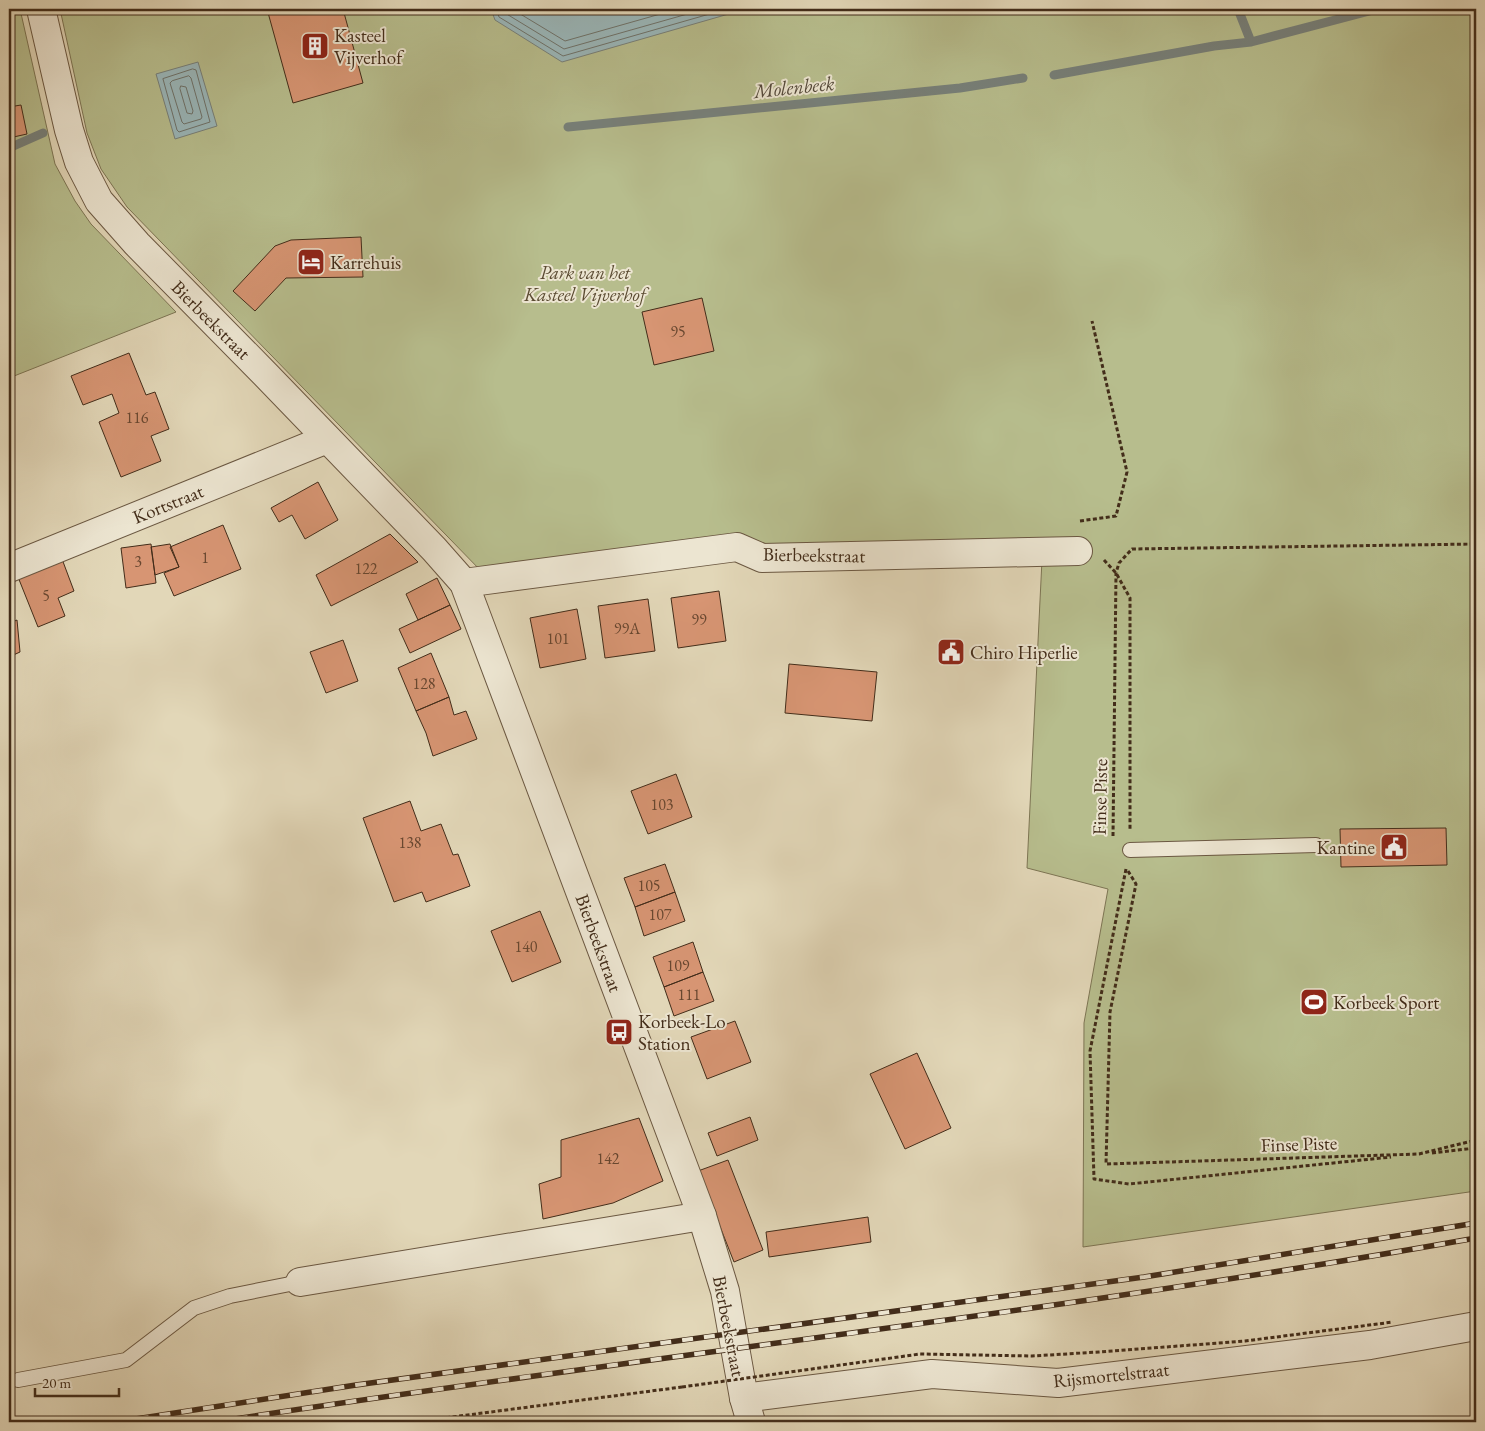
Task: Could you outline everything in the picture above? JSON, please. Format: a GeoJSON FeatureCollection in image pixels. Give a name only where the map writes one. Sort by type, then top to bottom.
{"type":"FeatureCollection","features":[{"type":"Feature","properties":{"kind":"street","name":"Bierbeekstraat"},"geometry":{"type":"LineString","coordinates":[[41,9],[69,130],[79,162],[99,201],[137,244],[266,374],[434,549],[464,583],[702,1216],[725,1291],[747,1410]]}},
{"type":"Feature","properties":{"kind":"street","name":"Kortstraat"},"geometry":{"type":"LineString","coordinates":[[9,568],[327,439]]}},
{"type":"Feature","properties":{"kind":"street","name":"Bierbeekstraat"},"geometry":{"type":"LineString","coordinates":[[464,583],[737,547],[762,558],[1078,551]]}},
{"type":"Feature","properties":{"kind":"street"},"geometry":{"type":"LineString","coordinates":[[300,1282],[702,1216]]}},
{"type":"Feature","properties":{"kind":"street","name":"Rijsmortelstraat"},"geometry":{"type":"LineString","coordinates":[[747,1410],[932,1374],[1058,1383],[1370,1345],[1476,1326]]}},
{"type":"Feature","properties":{"kind":"lane"},"geometry":{"type":"LineString","coordinates":[[1130,850],[1316,845]]}},
{"type":"Feature","properties":{"kind":"lane"},"geometry":{"type":"LineString","coordinates":[[18,1380],[126,1360],[194,1308],[230,1296],[300,1282]]}},
{"type":"Feature","properties":{"kind":"path"},"geometry":{"type":"LineString","coordinates":[[1071,523],[1116,516],[1127,472],[1092,321]]}},
{"type":"Feature","properties":{"kind":"path"},"geometry":{"type":"LineString","coordinates":[[1116,573],[1119,563],[1132,549],[1476,544]]}},
{"type":"Feature","properties":{"kind":"path"},"geometry":{"type":"LineString","coordinates":[[1078,551],[1103,559],[1116,573],[1130,598],[1130,850]]}},
{"type":"Feature","properties":{"kind":"path","name":"Finse Piste"},"geometry":{"type":"LineString","coordinates":[[1113,838],[1116,573]]}},
{"type":"Feature","properties":{"kind":"path","name":"Finse Piste"},"geometry":{"type":"LineString","coordinates":[[1419,1154],[1106,1164],[1110,1012],[1136,884],[1126,868],[1090,1051],[1094,1179],[1129,1184],[1419,1154],[1476,1140]]}},
{"type":"Feature","properties":{"kind":"path"},"geometry":{"type":"LineString","coordinates":[[1419,1154],[1476,1148]]}},
{"type":"Feature","properties":{"kind":"path"},"geometry":{"type":"LineString","coordinates":[[414,1422],[920,1354],[1032,1356],[1100,1352],[1245,1341],[1393,1322]]}},
{"type":"Feature","properties":{"kind":"green space"},"geometry":{"type":"Polygon","coordinates":[[[9,9],[20,9],[55,164],[75,201],[91,224],[176,312],[9,378],[9,9]]]}},
{"type":"Feature","properties":{"kind":"green space","name":"Park van het Kasteel Vijverhof"},"geometry":{"type":"Polygon","coordinates":[[[60,9],[1476,9],[1476,1191],[1083,1247],[1084,1023],[1108,889],[1027,868],[1043,539],[483,573],[127,207],[101,169],[87,133],[60,9]]]}},
{"type":"Feature","properties":{"kind":"water"},"geometry":{"type":"Polygon","coordinates":[[[491,9],[746,9],[562,62],[495,20],[491,9]]]}},
{"type":"Feature","properties":{"kind":"water"},"geometry":{"type":"Polygon","coordinates":[[[198,62],[217,126],[175,139],[156,74],[198,62]]]}},
{"type":"Feature","properties":{"kind":"building","name":"Kasteel Vijverhof"},"geometry":{"type":"Polygon","coordinates":[[[267,9],[343,9],[363,83],[293,103],[267,9]]]}},
{"type":"Feature","properties":{"kind":"building"},"geometry":{"type":"Polygon","coordinates":[[[21,105],[27,134],[9,138],[9,107],[21,105]]]}},
{"type":"Feature","properties":{"kind":"building","name":"Karrehuis"},"geometry":{"type":"Polygon","coordinates":[[[361,237],[363,277],[286,278],[255,311],[233,291],[275,246],[291,240],[361,237]]]}},
{"type":"Feature","properties":{"kind":"building"},"geometry":{"type":"Polygon","coordinates":[[[702,298],[714,351],[654,365],[642,312],[702,298]]]}},
{"type":"Feature","properties":{"kind":"building"},"geometry":{"type":"Polygon","coordinates":[[[129,353],[146,395],[155,392],[169,429],[151,436],[161,461],[121,477],[99,422],[119,413],[112,394],[83,405],[71,376],[129,353]]]}},
{"type":"Feature","properties":{"kind":"building"},"geometry":{"type":"Polygon","coordinates":[[[318,482],[338,520],[305,539],[292,515],[279,522],[271,508],[318,482]]]}},
{"type":"Feature","properties":{"kind":"building"},"geometry":{"type":"Polygon","coordinates":[[[223,525],[241,569],[174,596],[164,573],[179,567],[170,547],[223,525]]]}},
{"type":"Feature","properties":{"kind":"building"},"geometry":{"type":"Polygon","coordinates":[[[390,534],[418,562],[331,606],[316,575],[390,534]]]}},
{"type":"Feature","properties":{"kind":"building"},"geometry":{"type":"Polygon","coordinates":[[[151,544],[156,583],[126,588],[121,548],[151,544]]]}},
{"type":"Feature","properties":{"kind":"building"},"geometry":{"type":"Polygon","coordinates":[[[170,544],[179,567],[155,575],[151,547],[170,544]]]}},
{"type":"Feature","properties":{"kind":"building"},"geometry":{"type":"Polygon","coordinates":[[[62,559],[74,591],[58,598],[65,616],[38,627],[18,577],[62,559]]]}},
{"type":"Feature","properties":{"kind":"building"},"geometry":{"type":"Polygon","coordinates":[[[437,578],[450,605],[418,620],[406,594],[437,578]]]}},
{"type":"Feature","properties":{"kind":"building"},"geometry":{"type":"Polygon","coordinates":[[[719,591],[726,641],[678,648],[671,598],[719,591]]]}},
{"type":"Feature","properties":{"kind":"building"},"geometry":{"type":"Polygon","coordinates":[[[648,599],[655,651],[605,658],[598,606],[648,599]]]}},
{"type":"Feature","properties":{"kind":"building"},"geometry":{"type":"Polygon","coordinates":[[[450,605],[461,629],[410,653],[399,629],[450,605]]]}},
{"type":"Feature","properties":{"kind":"building"},"geometry":{"type":"Polygon","coordinates":[[[577,609],[586,659],[540,668],[530,618],[577,609]]]}},
{"type":"Feature","properties":{"kind":"building"},"geometry":{"type":"Polygon","coordinates":[[[9,619],[10,623],[17,620],[20,652],[9,657],[9,619]]]}},
{"type":"Feature","properties":{"kind":"building"},"geometry":{"type":"Polygon","coordinates":[[[343,640],[358,681],[326,693],[310,652],[343,640]]]}},
{"type":"Feature","properties":{"kind":"building"},"geometry":{"type":"Polygon","coordinates":[[[431,653],[449,697],[416,711],[398,668],[431,653]]]}},
{"type":"Feature","properties":{"kind":"building"},"geometry":{"type":"Polygon","coordinates":[[[789,664],[877,672],[872,721],[785,713],[789,664]]]}},
{"type":"Feature","properties":{"kind":"building"},"geometry":{"type":"Polygon","coordinates":[[[449,697],[454,715],[466,711],[477,739],[433,756],[426,733],[416,711],[449,697]]]}},
{"type":"Feature","properties":{"kind":"building"},"geometry":{"type":"Polygon","coordinates":[[[676,774],[692,817],[648,834],[631,791],[676,774]]]}},
{"type":"Feature","properties":{"kind":"building"},"geometry":{"type":"Polygon","coordinates":[[[410,801],[421,831],[441,824],[453,855],[458,854],[470,886],[426,902],[422,892],[394,902],[363,818],[410,801]]]}},
{"type":"Feature","properties":{"kind":"building","name":"Kantine"},"geometry":{"type":"Polygon","coordinates":[[[1446,828],[1447,865],[1341,867],[1340,829],[1446,828]]]}},
{"type":"Feature","properties":{"kind":"building"},"geometry":{"type":"Polygon","coordinates":[[[665,864],[675,892],[635,907],[624,878],[665,864]]]}},
{"type":"Feature","properties":{"kind":"building"},"geometry":{"type":"Polygon","coordinates":[[[675,892],[685,921],[644,936],[635,907],[675,892]]]}},
{"type":"Feature","properties":{"kind":"building"},"geometry":{"type":"Polygon","coordinates":[[[540,911],[561,962],[512,982],[491,931],[540,911]]]}},
{"type":"Feature","properties":{"kind":"building"},"geometry":{"type":"Polygon","coordinates":[[[693,942],[703,972],[664,987],[653,957],[693,942]]]}},
{"type":"Feature","properties":{"kind":"building"},"geometry":{"type":"Polygon","coordinates":[[[703,972],[714,1001],[674,1016],[664,987],[703,972]]]}},
{"type":"Feature","properties":{"kind":"building"},"geometry":{"type":"Polygon","coordinates":[[[735,1021],[751,1062],[707,1079],[691,1037],[735,1021]]]}},
{"type":"Feature","properties":{"kind":"building"},"geometry":{"type":"Polygon","coordinates":[[[917,1053],[951,1128],[905,1149],[870,1074],[917,1053]]]}},
{"type":"Feature","properties":{"kind":"building"},"geometry":{"type":"Polygon","coordinates":[[[750,1117],[758,1140],[717,1156],[708,1133],[750,1117]]]}},
{"type":"Feature","properties":{"kind":"building"},"geometry":{"type":"Polygon","coordinates":[[[639,1118],[663,1181],[613,1203],[543,1219],[539,1184],[561,1177],[561,1140],[639,1118]]]}},
{"type":"Feature","properties":{"kind":"building"},"geometry":{"type":"Polygon","coordinates":[[[728,1160],[763,1250],[734,1262],[698,1171],[728,1160]]]}},
{"type":"Feature","properties":{"kind":"building"},"geometry":{"type":"Polygon","coordinates":[[[868,1217],[871,1242],[769,1257],[766,1232],[868,1217]]]}},
{"type":"Feature","properties":{"kind":"waterway"},"geometry":{"type":"LineString","coordinates":[[1238,9],[1251,42]]}},
{"type":"Feature","properties":{"kind":"waterway","name":"Molenbeek"},"geometry":{"type":"LineString","coordinates":[[1054,75],[1214,46],[1251,42],[1377,9]]}},
{"type":"Feature","properties":{"kind":"waterway","name":"Molenbeek"},"geometry":{"type":"LineString","coordinates":[[568,127],[960,88],[1023,78]]}},
{"type":"Feature","properties":{"kind":"waterway","name":"Molenbeek"},"geometry":{"type":"LineString","coordinates":[[9,148],[43,133]]}},
{"type":"Feature","properties":{"kind":"railway"},"geometry":{"type":"LineString","coordinates":[[116,1422],[356,1385],[1144,1277],[1476,1223]]}},
{"type":"Feature","properties":{"kind":"railway"},"geometry":{"type":"LineString","coordinates":[[215,1422],[530,1376],[1162,1289],[1476,1238]]}},
{"type":"Feature","properties":{"kind":"place","name":"Kasteel Vijverhof"},"geometry":{"type":"Point","coordinates":[315,46]}},
{"type":"Feature","properties":{"kind":"place","name":"Karrehuis"},"geometry":{"type":"Point","coordinates":[311,262]}},
{"type":"Feature","properties":{"kind":"place","name":"Chiro Hiperlie"},"geometry":{"type":"Point","coordinates":[951,652]}},
{"type":"Feature","properties":{"kind":"place","name":"Kantine"},"geometry":{"type":"Point","coordinates":[1394,847]}},
{"type":"Feature","properties":{"kind":"place","name":"Korbeek Sport"},"geometry":{"type":"Point","coordinates":[1314,1002]}},
{"type":"Feature","properties":{"kind":"place","name":"Korbeek-Lo Station"},"geometry":{"type":"Point","coordinates":[619,1032]}}]}
